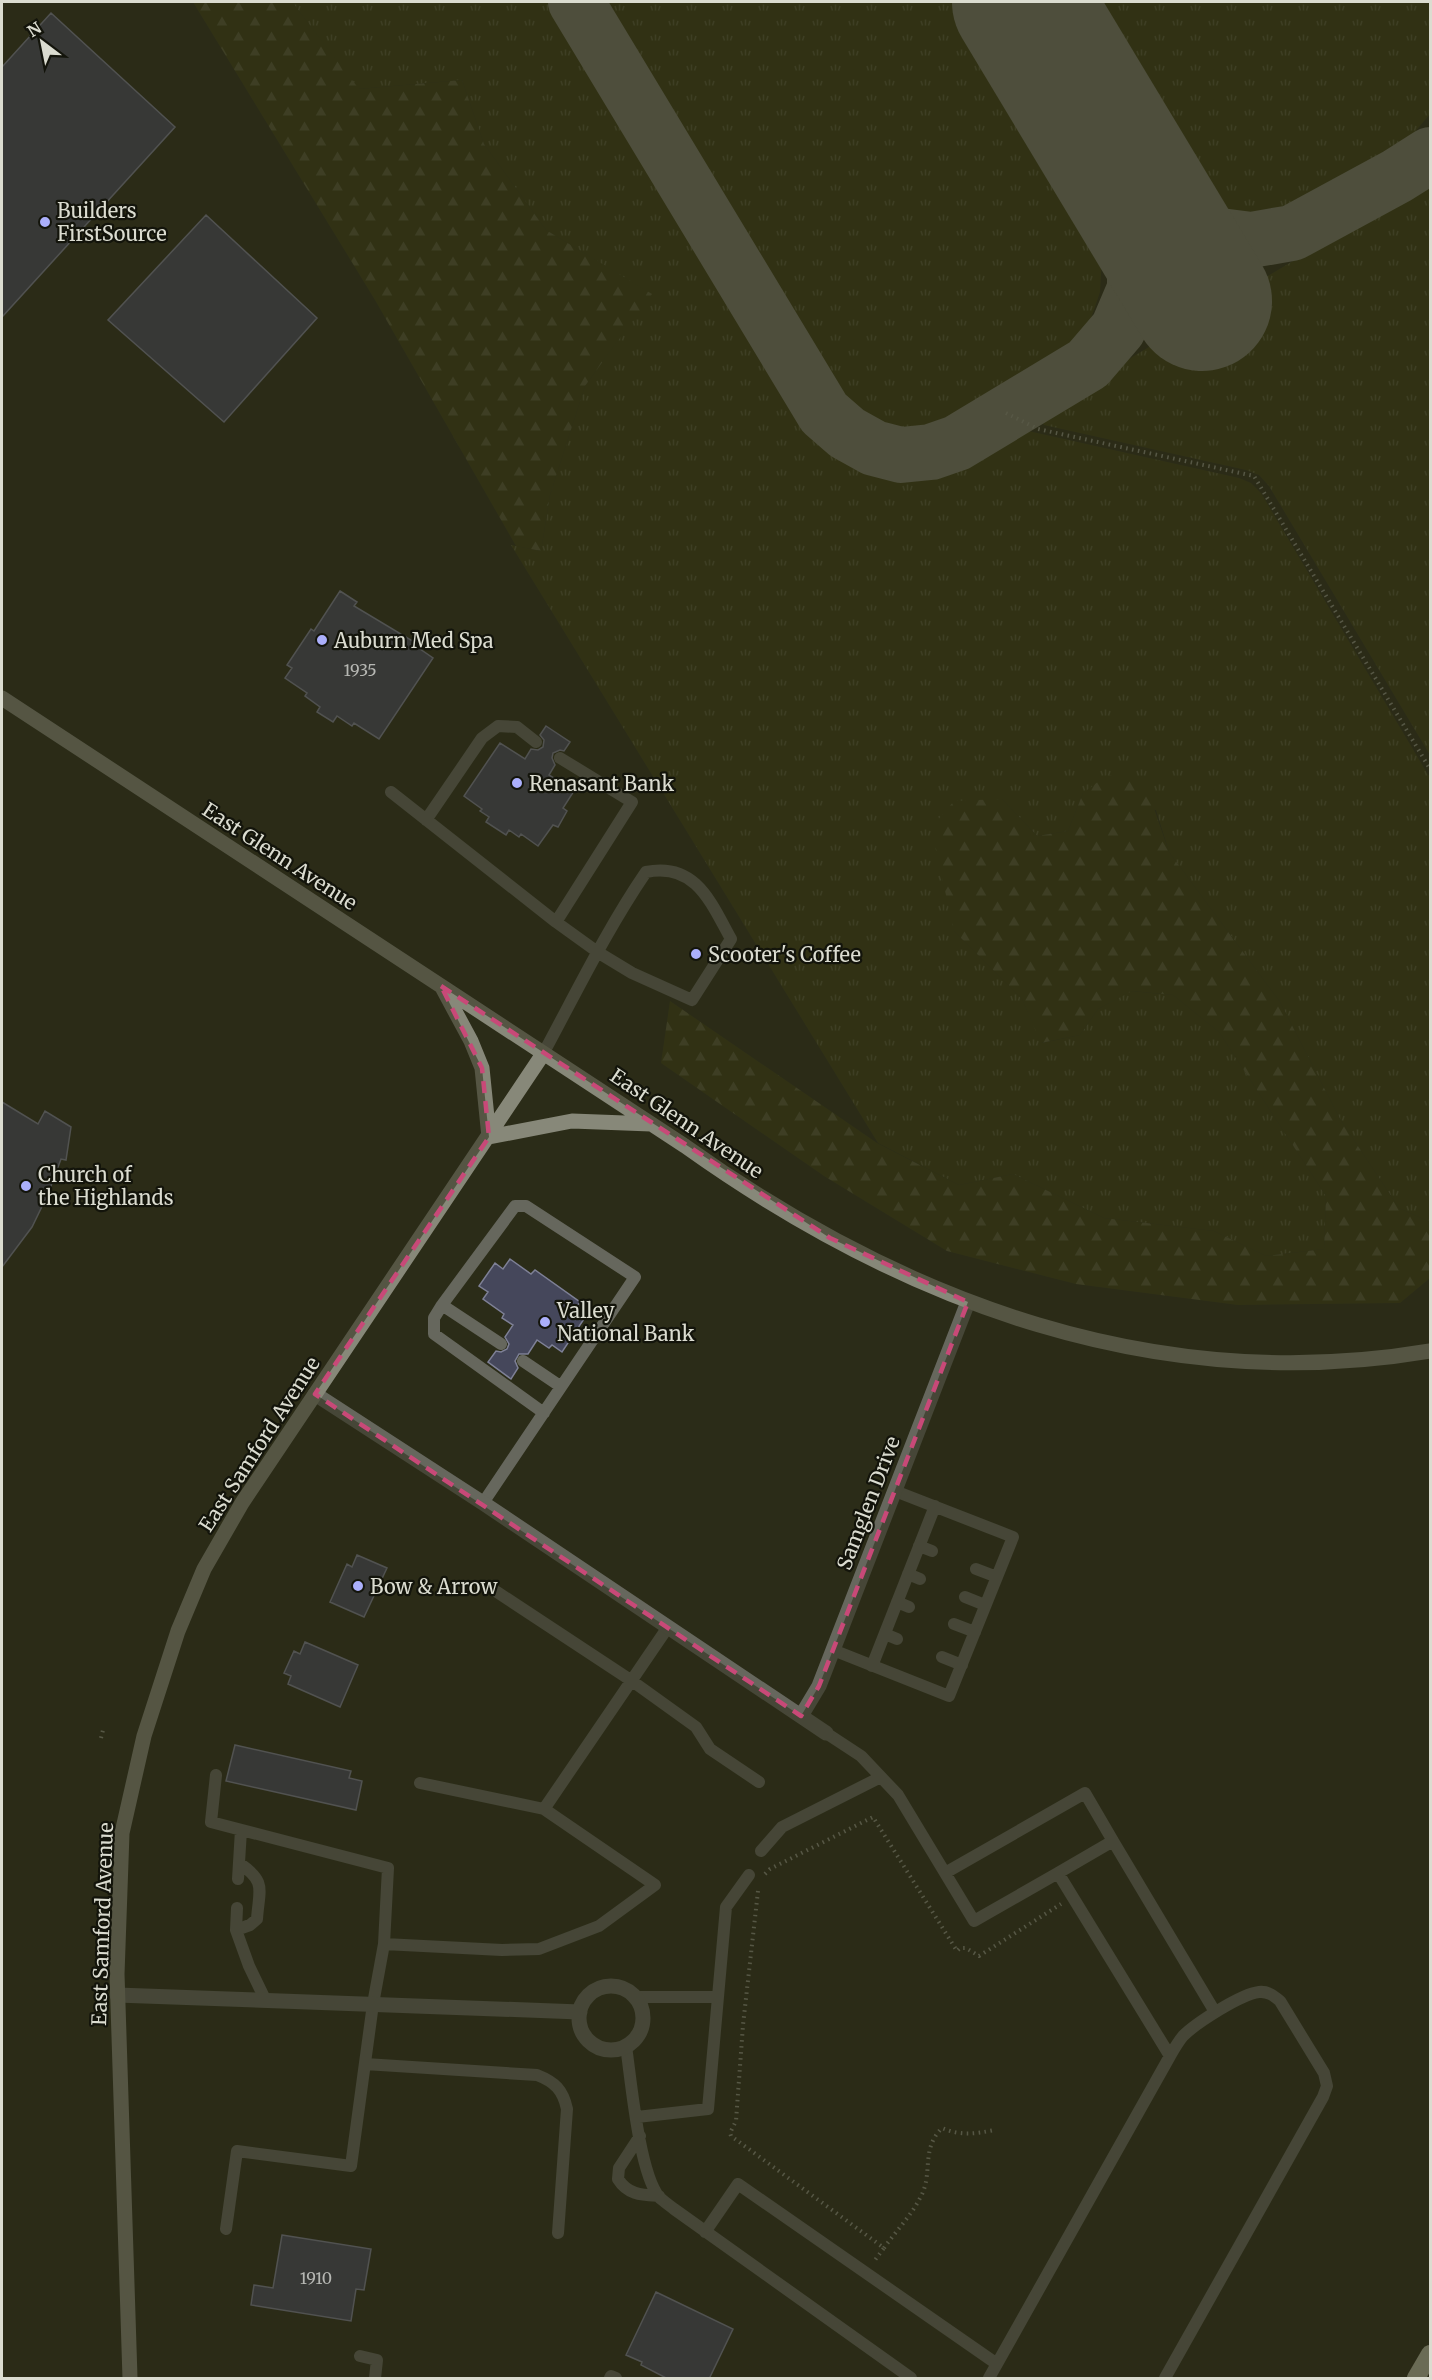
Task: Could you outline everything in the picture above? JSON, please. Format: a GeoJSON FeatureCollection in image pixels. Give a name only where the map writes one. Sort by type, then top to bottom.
{"type":"FeatureCollection","features":[{"type":"Feature","properties":{"kind":"highway"},"geometry":{"type":"LineString","coordinates":[[1416,2379],[1431,2354]]}},
{"type":"Feature","properties":{"kind":"street","name":"East Glenn Avenue"},"geometry":{"type":"LineString","coordinates":[[2,698],[732,1179],[830,1238],[921,1283],[969,1302],[1075,1336],[1173,1354],[1232,1360],[1312,1361],[1431,1352]]}},
{"type":"Feature","properties":{"kind":"street"},"geometry":{"type":"LineString","coordinates":[[441,986],[471,1041],[482,1068],[489,1137],[572,1121],[651,1124]]}},
{"type":"Feature","properties":{"kind":"street","name":"East Samford Avenue"},"geometry":{"type":"LineString","coordinates":[[130,2379],[117,1995],[122,1833],[144,1736],[178,1631],[204,1569],[242,1503],[543,1054]]}},
{"type":"Feature","properties":{"kind":"street","name":"Samglen Drive"},"geometry":{"type":"LineString","coordinates":[[801,1716],[819,1686],[969,1302]]}},
{"type":"Feature","properties":{"kind":"street"},"geometry":{"type":"LineString","coordinates":[[315,1394],[483,1503],[826,1733]]}},
{"type":"Feature","properties":{"kind":"street"},"geometry":{"type":"LineString","coordinates":[[615,1986],[625,1989],[635,1997],[643,2014],[642,2025],[638,2035],[626,2046],[612,2050],[602,2049],[585,2037],[581,2028],[580,2012],[586,1998],[594,1991],[615,1986]]}},
{"type":"Feature","properties":{"kind":"street"},"geometry":{"type":"LineString","coordinates":[[117,1995],[580,2012]]}},
{"type":"Feature","properties":{"kind":"lane"},"geometry":{"type":"LineString","coordinates":[[426,820],[482,738],[498,726],[517,727],[536,742]]}},
{"type":"Feature","properties":{"kind":"lane"},"geometry":{"type":"LineString","coordinates":[[556,922],[632,802],[560,758]]}},
{"type":"Feature","properties":{"kind":"lane"},"geometry":{"type":"LineString","coordinates":[[391,792],[556,922],[599,953],[632,973],[692,1000],[731,939],[707,897],[693,880],[676,872],[662,869],[646,872],[628,898],[599,953],[543,1054]]}},
{"type":"Feature","properties":{"kind":"lane"},"geometry":{"type":"LineString","coordinates":[[483,1503],[544,1413],[560,1386],[635,1277],[526,1206],[515,1206],[442,1305],[435,1318],[434,1334],[544,1413]]}},
{"type":"Feature","properties":{"kind":"lane"},"geometry":{"type":"LineString","coordinates":[[442,1305],[501,1344]]}},
{"type":"Feature","properties":{"kind":"lane"},"geometry":{"type":"LineString","coordinates":[[523,1361],[560,1386]]}},
{"type":"Feature","properties":{"kind":"lane"},"geometry":{"type":"LineString","coordinates":[[833,1650],[949,1696],[1013,1537],[895,1491]]}},
{"type":"Feature","properties":{"kind":"lane"},"geometry":{"type":"LineString","coordinates":[[872,1666],[885,1635],[903,1605],[908,1574],[926,1548],[935,1506]]}},
{"type":"Feature","properties":{"kind":"lane"},"geometry":{"type":"LineString","coordinates":[[976,1569],[997,1577]]}},
{"type":"Feature","properties":{"kind":"lane"},"geometry":{"type":"LineString","coordinates":[[908,1574],[921,1579]]}},
{"type":"Feature","properties":{"kind":"lane"},"geometry":{"type":"LineString","coordinates":[[497,1593],[632,1681],[696,1727],[710,1749],[759,1782]]}},
{"type":"Feature","properties":{"kind":"lane"},"geometry":{"type":"LineString","coordinates":[[965,1597],[985,1605]]}},
{"type":"Feature","properties":{"kind":"lane"},"geometry":{"type":"LineString","coordinates":[[954,1624],[975,1632]]}},
{"type":"Feature","properties":{"kind":"lane"},"geometry":{"type":"LineString","coordinates":[[544,1809],[668,1627]]}},
{"type":"Feature","properties":{"kind":"lane"},"geometry":{"type":"LineString","coordinates":[[885,1635],[897,1639]]}},
{"type":"Feature","properties":{"kind":"lane"},"geometry":{"type":"LineString","coordinates":[[942,1657],[962,1665]]}},
{"type":"Feature","properties":{"kind":"lane"},"geometry":{"type":"LineString","coordinates":[[826,1733],[861,1756],[898,1795],[974,1921],[1113,1841]]}},
{"type":"Feature","properties":{"kind":"lane"},"geometry":{"type":"LineString","coordinates":[[216,1775],[211,1822],[388,1868],[384,1944],[373,2004],[351,2166],[237,2151],[226,2229]]}},
{"type":"Feature","properties":{"kind":"lane"},"geometry":{"type":"LineString","coordinates":[[761,1851],[782,1827],[881,1777]]}},
{"type":"Feature","properties":{"kind":"lane"},"geometry":{"type":"LineString","coordinates":[[384,1944],[502,1950],[539,1948],[599,1926],[655,1885],[544,1809],[420,1783]]}},
{"type":"Feature","properties":{"kind":"lane"},"geometry":{"type":"LineString","coordinates":[[945,1873],[1085,1793],[1215,2012]]}},
{"type":"Feature","properties":{"kind":"lane"},"geometry":{"type":"LineString","coordinates":[[238,1880],[241,1830]]}},
{"type":"Feature","properties":{"kind":"lane"},"geometry":{"type":"LineString","coordinates":[[236,1930],[250,1925],[257,1919],[259,1890],[259,1881],[255,1873],[239,1863]]}},
{"type":"Feature","properties":{"kind":"lane"},"geometry":{"type":"LineString","coordinates":[[1058,1873],[1170,2056]]}},
{"type":"Feature","properties":{"kind":"lane"},"geometry":{"type":"LineString","coordinates":[[637,2117],[708,2109],[726,1906],[749,1875]]}},
{"type":"Feature","properties":{"kind":"lane"},"geometry":{"type":"LineString","coordinates":[[237,1908],[236,1930],[249,1966],[265,1999]]}},
{"type":"Feature","properties":{"kind":"lane"},"geometry":{"type":"LineString","coordinates":[[989,2379],[1170,2056],[1183,2037],[1215,2012],[1259,1992],[1270,1994],[1280,2001],[1324,2073],[1327,2086],[1323,2097],[1165,2379]]}},
{"type":"Feature","properties":{"kind":"lane"},"geometry":{"type":"LineString","coordinates":[[635,1997],[718,1997]]}},
{"type":"Feature","properties":{"kind":"lane"},"geometry":{"type":"LineString","coordinates":[[626,2046],[648,2176],[659,2196],[705,2232],[911,2379]]}},
{"type":"Feature","properties":{"kind":"lane"},"geometry":{"type":"LineString","coordinates":[[365,2064],[537,2075],[552,2081],[564,2095],[567,2109],[558,2234]]}},
{"type":"Feature","properties":{"kind":"lane"},"geometry":{"type":"LineString","coordinates":[[640,2136],[619,2168],[618,2179],[630,2192],[659,2196]]}},
{"type":"Feature","properties":{"kind":"lane"},"geometry":{"type":"LineString","coordinates":[[705,2232],[738,2184],[997,2364]]}},
{"type":"Feature","properties":{"kind":"lane"},"geometry":{"type":"LineString","coordinates":[[360,2356],[377,2360],[375,2379]]}},
{"type":"Feature","properties":{"kind":"lane"},"geometry":{"type":"LineString","coordinates":[[610,2379],[610,2376],[616,2379]]}},
{"type":"Feature","properties":{"kind":"path"},"geometry":{"type":"LineString","coordinates":[[1006,413],[1038,429],[1254,476],[1431,769]]}},
{"type":"Feature","properties":{"kind":"path"},"geometry":{"type":"LineString","coordinates":[[101,1738],[103,1730]]}},
{"type":"Feature","properties":{"kind":"path"},"geometry":{"type":"LineString","coordinates":[[762,1878],[770,1869],[873,1817],[957,1951],[960,1948],[966,1948],[979,1956],[1072,1897]]}},
{"type":"Feature","properties":{"kind":"path"},"geometry":{"type":"LineString","coordinates":[[758,1887],[743,2025],[736,2121],[730,2133],[731,2136],[884,2248]]}},
{"type":"Feature","properties":{"kind":"path"},"geometry":{"type":"LineString","coordinates":[[867,2273],[921,2197],[928,2168],[928,2152],[933,2136],[942,2128],[956,2134],[970,2135],[994,2130]]}},
{"type":"Feature","properties":{"kind":"highlighted area"},"geometry":{"type":"Polygon","coordinates":[[[441,986],[830,1238],[968,1302],[819,1686],[801,1716],[315,1394],[489,1137],[482,1068],[441,986]]]}},
{"type":"Feature","properties":{"kind":"green space"},"geometry":{"type":"Polygon","coordinates":[[[193,2],[292,2],[359,89],[462,80],[484,144],[546,230],[652,294],[585,386],[550,495],[541,551],[516,546],[375,300],[193,2]]]}},
{"type":"Feature","properties":{"kind":"green space"},"geometry":{"type":"Polygon","coordinates":[[[292,2],[556,2],[794,400],[826,440],[853,458],[885,468],[919,470],[935,468],[967,457],[1015,428],[1239,478],[1251,483],[1261,493],[1430,778],[1430,1222],[1399,1208],[1340,1119],[1280,1002],[1169,852],[1156,810],[1083,793],[1068,831],[1037,836],[1002,799],[954,931],[1022,999],[1042,1043],[1080,1035],[1098,1009],[1131,991],[1173,995],[1219,1032],[1326,1196],[1324,1249],[1266,1256],[1214,1231],[1104,1218],[1013,1174],[959,1185],[878,1143],[511,545],[541,551],[550,495],[585,386],[651,294],[546,230],[484,144],[462,80],[358,89],[292,2]]]}},
{"type":"Feature","properties":{"kind":"green space"},"geometry":{"type":"Polygon","coordinates":[[[594,2],[963,2],[1093,219],[1102,256],[1100,292],[1088,327],[1065,359],[954,426],[922,435],[888,433],[856,419],[831,396],[594,2]]]}},
{"type":"Feature","properties":{"kind":"green space"},"geometry":{"type":"Polygon","coordinates":[[[1072,2],[1430,2],[1430,114],[1413,134],[1299,203],[1268,214],[1236,216],[1206,204],[1180,182],[1072,2]]]}},
{"type":"Feature","properties":{"kind":"green space"},"geometry":{"type":"Polygon","coordinates":[[[1430,179],[1430,755],[1269,486],[1259,475],[1246,470],[1044,425],[1037,414],[1430,179]]]}},
{"type":"Feature","properties":{"kind":"green space"},"geometry":{"type":"Polygon","coordinates":[[[1107,775],[1145,782],[1169,852],[1280,1002],[1340,1119],[1399,1208],[1430,1222],[1430,1278],[1400,1303],[1238,1305],[1076,1284],[947,1251],[824,1176],[661,1063],[670,1001],[877,1143],[959,1185],[1013,1174],[1104,1218],[1214,1231],[1266,1256],[1324,1249],[1326,1196],[1219,1032],[1173,995],[1132,991],[1098,1009],[1080,1035],[1041,1043],[1022,999],[954,931],[931,828],[954,801],[1002,799],[1037,836],[1068,831],[1083,793],[1107,775]]]}},
{"type":"Feature","properties":{"kind":"building","name":"Builders FirstSource"},"geometry":{"type":"Polygon","coordinates":[[[51,13],[175,127],[2,317],[2,67],[51,13]]]}},
{"type":"Feature","properties":{"kind":"building"},"geometry":{"type":"Polygon","coordinates":[[[206,215],[317,318],[224,422],[108,320],[206,215]]]}},
{"type":"Feature","properties":{"kind":"building"},"geometry":{"type":"Polygon","coordinates":[[[340,591],[357,602],[354,606],[421,646],[420,649],[433,658],[379,739],[354,723],[352,726],[337,716],[333,722],[317,712],[320,707],[305,696],[307,693],[285,678],[292,668],[287,665],[311,629],[314,631],[340,591]]]}},
{"type":"Feature","properties":{"kind":"building","name":"Renasant Bank"},"geometry":{"type":"Polygon","coordinates":[[[546,726],[570,742],[564,751],[553,753],[552,758],[555,765],[549,775],[574,791],[563,808],[567,811],[558,827],[553,825],[538,846],[521,834],[519,837],[509,830],[506,835],[486,822],[489,817],[464,796],[500,743],[525,759],[531,749],[538,750],[543,747],[544,740],[540,735],[546,726]]]}},
{"type":"Feature","properties":{"kind":"building","name":"Church of the Highlands"},"geometry":{"type":"Polygon","coordinates":[[[2,1102],[38,1124],[45,1111],[71,1127],[66,1160],[61,1159],[32,1227],[2,1267],[2,1102]]]}},
{"type":"Feature","properties":{"kind":"building","name":"Valley National Bank"},"geometry":{"type":"Polygon","coordinates":[[[510,1259],[531,1274],[535,1270],[580,1302],[577,1306],[588,1313],[562,1352],[552,1345],[549,1348],[537,1340],[528,1354],[519,1354],[515,1361],[518,1368],[511,1379],[488,1362],[496,1351],[501,1352],[507,1349],[509,1344],[505,1337],[513,1325],[502,1318],[504,1314],[483,1299],[488,1292],[479,1286],[495,1263],[503,1269],[510,1259]]]}},
{"type":"Feature","properties":{"kind":"building"},"geometry":{"type":"Polygon","coordinates":[[[357,1555],[387,1568],[364,1617],[330,1602],[347,1564],[352,1567],[357,1555]]]}},
{"type":"Feature","properties":{"kind":"building"},"geometry":{"type":"Polygon","coordinates":[[[305,1642],[358,1665],[340,1707],[288,1684],[291,1676],[284,1673],[294,1651],[300,1654],[305,1642]]]}},
{"type":"Feature","properties":{"kind":"building"},"geometry":{"type":"Polygon","coordinates":[[[235,1745],[351,1771],[349,1778],[362,1781],[356,1810],[226,1781],[235,1745]]]}},
{"type":"Feature","properties":{"kind":"building"},"geometry":{"type":"Polygon","coordinates":[[[282,2235],[371,2249],[364,2290],[356,2289],[351,2321],[251,2305],[254,2285],[273,2288],[282,2235]]]}},
{"type":"Feature","properties":{"kind":"building"},"geometry":{"type":"Polygon","coordinates":[[[656,2292],[733,2329],[709,2379],[668,2379],[641,2365],[642,2362],[626,2355],[656,2292]]]}},
{"type":"Feature","properties":{"kind":"taxiway"},"geometry":{"type":"LineString","coordinates":[[576,2],[824,413],[847,433],[874,448],[901,455],[931,452],[957,443],[1088,364],[1118,329],[1135,289],[1135,188]]}},
{"type":"Feature","properties":{"kind":"taxiway"},"geometry":{"type":"LineString","coordinates":[[1135,188],[1212,235],[1251,240],[1292,233],[1397,176],[1430,155]]}},
{"type":"Feature","properties":{"kind":"runway"},"geometry":{"type":"LineString","coordinates":[[1022,2],[1202,301]]}},
{"type":"Feature","properties":{"kind":"place","name":"Builders FirstSource"},"geometry":{"type":"Point","coordinates":[45,222]}},
{"type":"Feature","properties":{"kind":"place","name":"Auburn Med Spa"},"geometry":{"type":"Point","coordinates":[322,640]}},
{"type":"Feature","properties":{"kind":"place","name":"Renasant Bank"},"geometry":{"type":"Point","coordinates":[517,783]}},
{"type":"Feature","properties":{"kind":"place","name":"Scooter's Coffee"},"geometry":{"type":"Point","coordinates":[696,954]}},
{"type":"Feature","properties":{"kind":"place","name":"Church of the Highlands"},"geometry":{"type":"Point","coordinates":[26,1186]}},
{"type":"Feature","properties":{"kind":"place","name":"Valley National Bank"},"geometry":{"type":"Point","coordinates":[545,1322]}},
{"type":"Feature","properties":{"kind":"place","name":"Bow & Arrow"},"geometry":{"type":"Point","coordinates":[358,1586]}}]}
